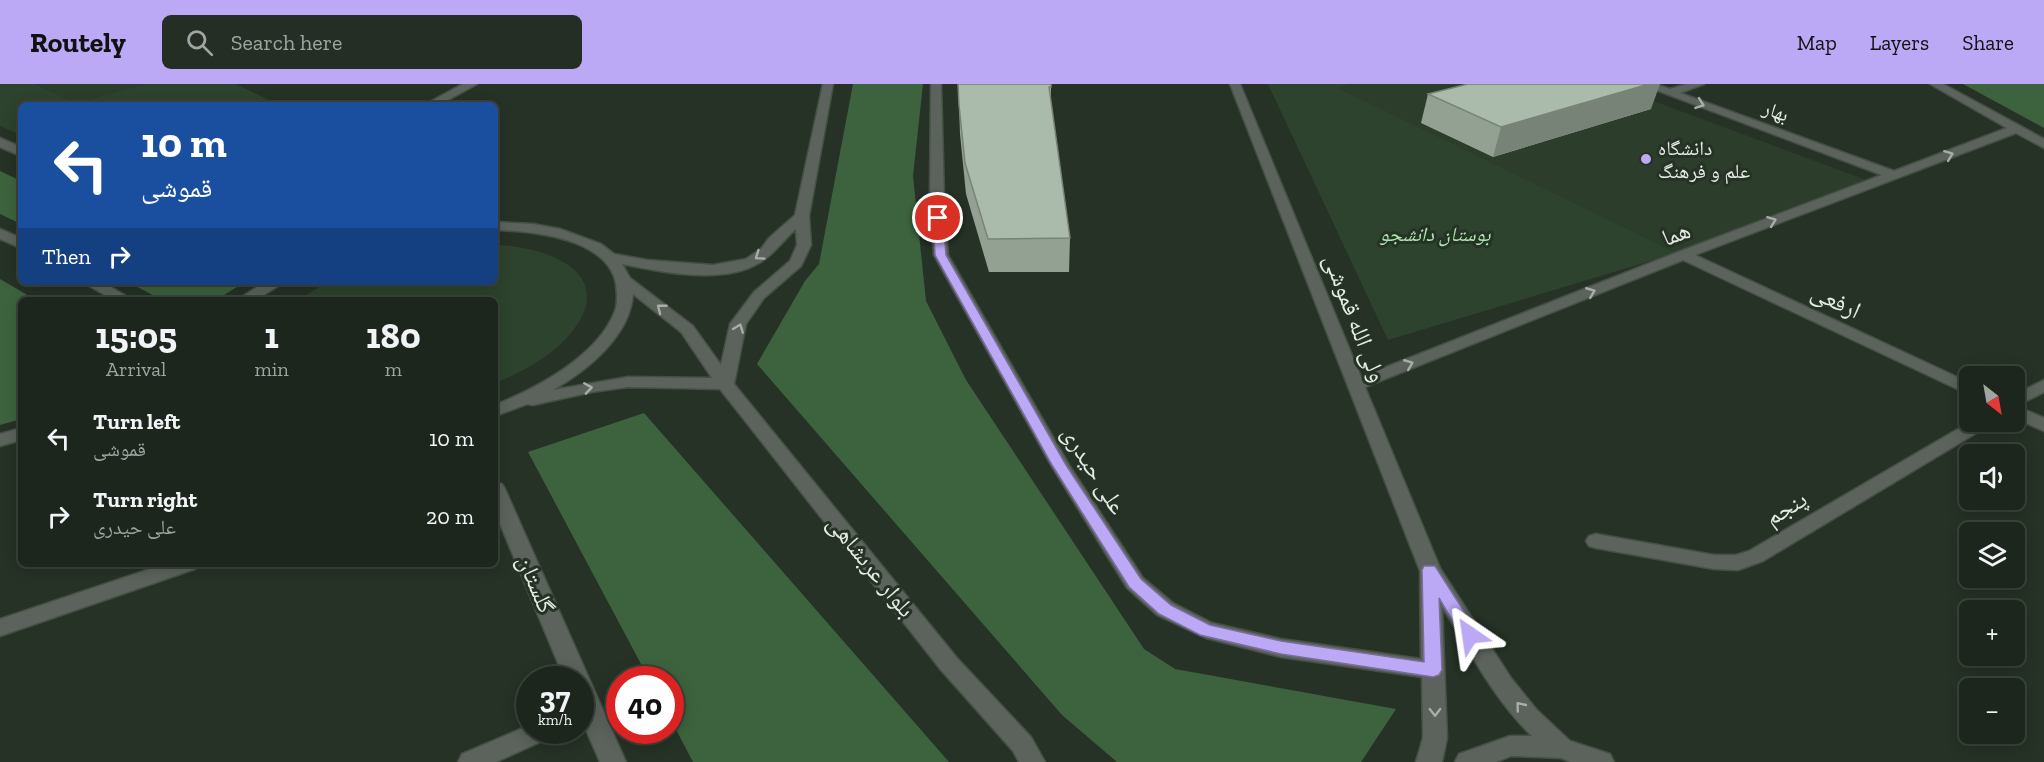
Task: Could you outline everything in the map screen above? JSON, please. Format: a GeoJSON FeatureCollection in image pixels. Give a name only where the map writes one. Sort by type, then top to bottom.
{"type":"FeatureCollection","features":[{"type":"Feature","properties":{"kind":"street"},"geometry":{"type":"LineString","coordinates":[[436,102],[472,84]]}},
{"type":"Feature","properties":{"kind":"street"},"geometry":{"type":"LineString","coordinates":[[503,408],[578,389],[626,382],[666,381],[725,384],[738,324],[759,295],[796,263],[804,245],[802,216],[828,84]]}},
{"type":"Feature","properties":{"kind":"street","name":"علی حیدری"},"geometry":{"type":"LineString","coordinates":[[936,84],[937,199],[941,255],[1060,465],[1135,583],[1165,609],[1206,630],[1281,648],[1433,670]]}},
{"type":"Feature","properties":{"kind":"street","name":"ولی الله قموشی"},"geometry":{"type":"LineString","coordinates":[[1235,84],[1430,570]]}},
{"type":"Feature","properties":{"kind":"street","name":"بهار"},"geometry":{"type":"LineString","coordinates":[[1645,84],[1894,176]]}},
{"type":"Feature","properties":{"kind":"street"},"geometry":{"type":"LineString","coordinates":[[1669,93],[1699,84]]}},
{"type":"Feature","properties":{"kind":"street"},"geometry":{"type":"LineString","coordinates":[[1935,84],[2044,144]]}},
{"type":"Feature","properties":{"kind":"street","name":"هما"},"geometry":{"type":"LineString","coordinates":[[1355,385],[1683,255],[2016,129]]}},
{"type":"Feature","properties":{"kind":"street"},"geometry":{"type":"LineString","coordinates":[[0,142],[18,151]]}},
{"type":"Feature","properties":{"kind":"street"},"geometry":{"type":"LineString","coordinates":[[498,226],[549,231],[586,242],[611,258],[676,270],[726,268],[750,262],[765,253],[773,242],[802,216]]}},
{"type":"Feature","properties":{"kind":"street"},"geometry":{"type":"LineString","coordinates":[[0,233],[18,242]]}},
{"type":"Feature","properties":{"kind":"street","name":"ارفعی"},"geometry":{"type":"LineString","coordinates":[[1683,255],[1959,385]]}},
{"type":"Feature","properties":{"kind":"street","name":"بلوار عربشاهی"},"geometry":{"type":"LineString","coordinates":[[611,258],[625,280],[687,329],[725,384],[950,664],[1027,753],[1047,762]]}},
{"type":"Feature","properties":{"kind":"street"},"geometry":{"type":"LineString","coordinates":[[503,408],[566,375],[604,341],[624,309],[625,280]]}},
{"type":"Feature","properties":{"kind":"street"},"geometry":{"type":"LineString","coordinates":[[98,285],[120,297]]}},
{"type":"Feature","properties":{"kind":"street"},"geometry":{"type":"LineString","coordinates":[[250,297],[271,285]]}},
{"type":"Feature","properties":{"kind":"street"},"geometry":{"type":"LineString","coordinates":[[2025,395],[2044,384]]}},
{"type":"Feature","properties":{"kind":"street"},"geometry":{"type":"LineString","coordinates":[[2025,416],[2044,425]]}},
{"type":"Feature","properties":{"kind":"street","name":"پنجم"},"geometry":{"type":"LineString","coordinates":[[1596,541],[1714,562],[1738,563],[1756,556],[1965,432]]}},
{"type":"Feature","properties":{"kind":"street"},"geometry":{"type":"LineString","coordinates":[[0,440],[18,435]]}},
{"type":"Feature","properties":{"kind":"street","name":"گلستان"},"geometry":{"type":"LineString","coordinates":[[498,496],[571,666]]}},
{"type":"Feature","properties":{"kind":"street"},"geometry":{"type":"LineString","coordinates":[[0,628],[179,567]]}},
{"type":"Feature","properties":{"kind":"street"},"geometry":{"type":"LineString","coordinates":[[1429,762],[1435,738],[1430,570]]}},
{"type":"Feature","properties":{"kind":"street"},"geometry":{"type":"LineString","coordinates":[[1430,570],[1503,685],[1527,716],[1561,748]]}},
{"type":"Feature","properties":{"kind":"street"},"geometry":{"type":"LineString","coordinates":[[594,724],[613,762]]}},
{"type":"Feature","properties":{"kind":"street"},"geometry":{"type":"LineString","coordinates":[[471,762],[516,742]]}},
{"type":"Feature","properties":{"kind":"street"},"geometry":{"type":"LineString","coordinates":[[1468,762],[1510,746],[1561,748],[1601,762]]}},
{"type":"Feature","properties":{"kind":"shaded area"},"geometry":{"type":"Polygon","coordinates":[[[35,84],[145,84],[80,102],[74,102],[35,84]]]}},
{"type":"Feature","properties":{"kind":"shaded area","name":"دانشگاه علم و فرهنگ"},"geometry":{"type":"Polygon","coordinates":[[[1352,84],[1608,84],[1866,180],[1677,253],[1337,88],[1352,84]]]}},
{"type":"Feature","properties":{"kind":"green space"},"geometry":{"type":"Polygon","coordinates":[[[0,84],[35,84],[74,102],[18,102],[18,134],[0,126],[0,84]]]}},
{"type":"Feature","properties":{"kind":"green space"},"geometry":{"type":"Polygon","coordinates":[[[145,84],[236,84],[273,102],[80,102],[145,84]]]}},
{"type":"Feature","properties":{"kind":"green space"},"geometry":{"type":"Polygon","coordinates":[[[853,84],[923,84],[913,176],[926,301],[966,380],[1144,649],[1175,669],[1396,709],[1361,762],[1117,762],[1062,715],[757,364],[805,281],[819,264],[853,84]]]}},
{"type":"Feature","properties":{"kind":"green space","name":"بوستان دانشجو"},"geometry":{"type":"Polygon","coordinates":[[[1268,84],[1352,84],[1338,88],[1677,253],[1388,340],[1268,84]]]}},
{"type":"Feature","properties":{"kind":"green space"},"geometry":{"type":"Polygon","coordinates":[[[1963,84],[2044,84],[2044,128],[1963,84]]]}},
{"type":"Feature","properties":{"kind":"green space"},"geometry":{"type":"Polygon","coordinates":[[[0,171],[18,180],[18,223],[0,214],[0,171]]]}},
{"type":"Feature","properties":{"kind":"green space"},"geometry":{"type":"Polygon","coordinates":[[[498,245],[535,251],[554,257],[570,266],[582,279],[587,294],[584,312],[564,341],[536,362],[498,382],[498,297],[302,297],[323,285],[498,285],[498,245]]]}},
{"type":"Feature","properties":{"kind":"green space"},"geometry":{"type":"Polygon","coordinates":[[[0,279],[31,297],[18,297],[18,420],[0,425],[0,279]]]}},
{"type":"Feature","properties":{"kind":"green space"},"geometry":{"type":"Polygon","coordinates":[[[134,285],[240,285],[221,297],[156,297],[134,285]]]}},
{"type":"Feature","properties":{"kind":"green space"},"geometry":{"type":"Polygon","coordinates":[[[644,413],[949,762],[693,762],[684,744],[684,666],[642,666],[528,452],[644,413]]]}},
{"type":"Feature","properties":{"kind":"building"},"geometry":{"type":"Polygon","coordinates":[[[958,84],[1051,84],[1049,87],[1070,238],[988,239],[965,163],[958,84]]]}},
{"type":"Feature","properties":{"kind":"building"},"geometry":{"type":"Polygon","coordinates":[[[1468,84],[1649,84],[1501,127],[1428,94],[1468,84]]]}},
{"type":"Feature","properties":{"kind":"place","name":"دانشگاه علم و فرهنگ"},"geometry":{"type":"Point","coordinates":[1646,159]}},
{"type":"Feature","properties":{"kind":"route"},"geometry":{"type":"LineString","coordinates":[[938,218],[941,255],[1060,465],[1135,583],[1165,609],[1206,630],[1281,648],[1433,670],[1430,570],[1470,635]]}}]}
